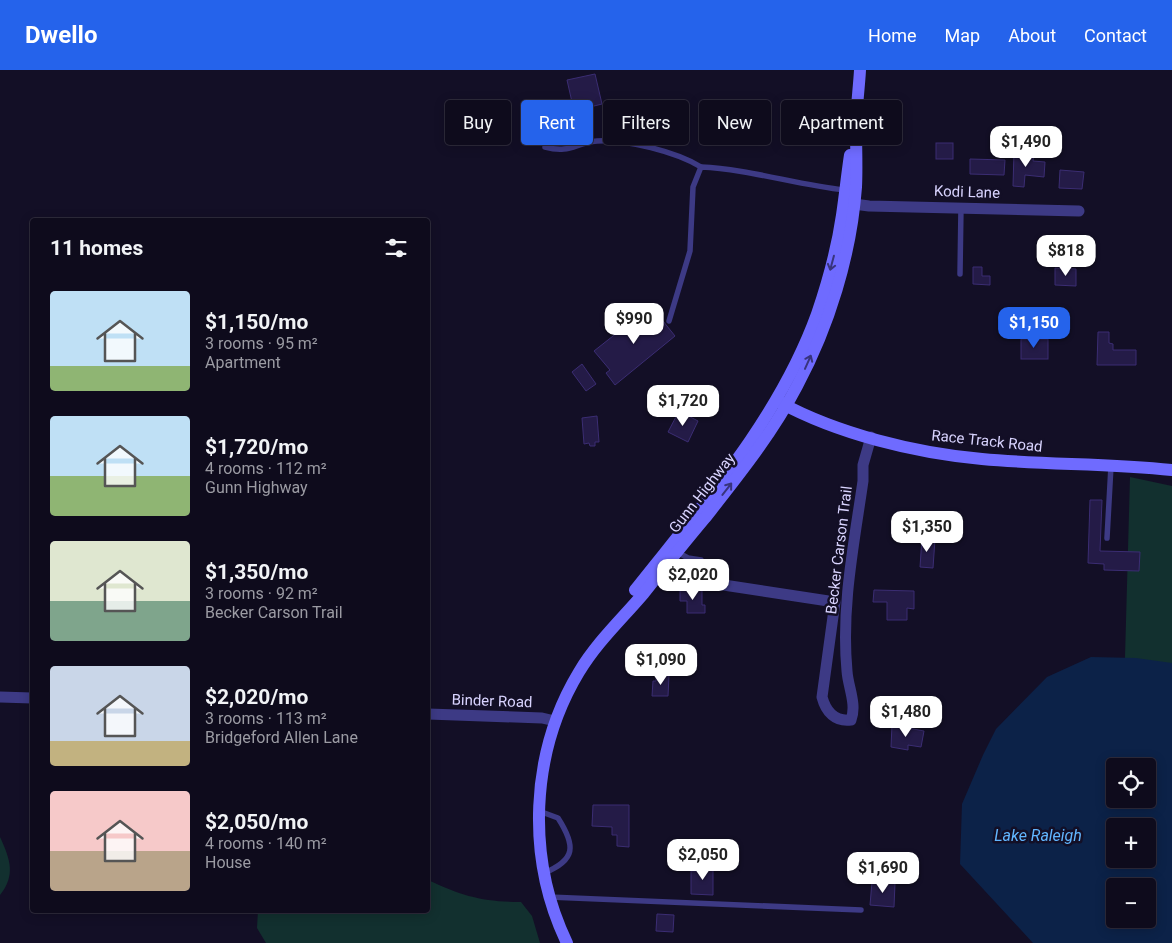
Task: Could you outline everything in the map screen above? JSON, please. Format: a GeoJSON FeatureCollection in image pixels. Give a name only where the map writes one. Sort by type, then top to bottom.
{"type":"FeatureCollection","features":[{"type":"Feature","properties":{"kind":"main road","name":"Gunn Highway"},"geometry":{"type":"LineString","coordinates":[[858,100],[860,70]]}},
{"type":"Feature","properties":{"kind":"main road"},"geometry":{"type":"LineString","coordinates":[[782,403],[817,312],[836,247],[853,145]]}},
{"type":"Feature","properties":{"kind":"main road","name":"Gunn Highway"},"geometry":{"type":"LineString","coordinates":[[567,943],[549,897],[539,836],[539,811],[544,764],[555,721],[577,674],[604,636],[633,606],[658,575],[673,549],[744,467],[808,363],[832,304],[843,262],[854,204],[856,145]]}},
{"type":"Feature","properties":{"kind":"main road","name":"Race Track Road"},"geometry":{"type":"LineString","coordinates":[[782,403],[830,424],[871,437],[914,449],[965,458],[1172,470]]}},
{"type":"Feature","properties":{"kind":"main road"},"geometry":{"type":"LineString","coordinates":[[604,636],[626,602],[673,549]]}},
{"type":"Feature","properties":{"kind":"street","name":"Kodi Lane"},"geometry":{"type":"LineString","coordinates":[[854,204],[1079,211]]}},
{"type":"Feature","properties":{"kind":"street","name":"Becker Carson Trail"},"geometry":{"type":"LineString","coordinates":[[658,575],[835,602],[822,697],[825,709],[837,719],[843,721],[851,720],[854,713],[847,672],[845,632],[848,584],[864,481],[863,465],[871,437]]}},
{"type":"Feature","properties":{"kind":"street"},"geometry":{"type":"LineString","coordinates":[[0,697],[30,698]]}},
{"type":"Feature","properties":{"kind":"street","name":"Binder Road"},"geometry":{"type":"LineString","coordinates":[[430,714],[542,718],[555,721]]}},
{"type":"Feature","properties":{"kind":"lane"},"geometry":{"type":"LineString","coordinates":[[545,147],[559,151],[597,141],[617,143],[648,148],[687,159],[701,167],[718,168],[800,184],[845,190]]}},
{"type":"Feature","properties":{"kind":"lane"},"geometry":{"type":"LineString","coordinates":[[669,321],[690,251],[693,187],[701,167]]}},
{"type":"Feature","properties":{"kind":"lane"},"geometry":{"type":"LineString","coordinates":[[960,274],[961,207]]}},
{"type":"Feature","properties":{"kind":"lane"},"geometry":{"type":"LineString","coordinates":[[1107,538],[1111,466]]}},
{"type":"Feature","properties":{"kind":"lane"},"geometry":{"type":"LineString","coordinates":[[673,549],[688,558],[701,560]]}},
{"type":"Feature","properties":{"kind":"lane"},"geometry":{"type":"LineString","coordinates":[[539,811],[558,818],[566,833],[571,852],[568,859],[544,873]]}},
{"type":"Feature","properties":{"kind":"lane"},"geometry":{"type":"LineString","coordinates":[[549,897],[861,910]]}},
{"type":"Feature","properties":{"kind":"green space"},"geometry":{"type":"Polygon","coordinates":[[[1130,477],[1172,486],[1172,943],[1118,943],[1137,928],[1156,928],[1156,878],[1148,878],[1148,868],[1156,868],[1156,818],[1148,818],[1148,808],[1156,808],[1156,758],[1122,758],[1130,477]]]}},
{"type":"Feature","properties":{"kind":"green space"},"geometry":{"type":"Polygon","coordinates":[[[0,837],[9,860],[10,874],[5,888],[0,895],[0,837]]]}},
{"type":"Feature","properties":{"kind":"green space"},"geometry":{"type":"Polygon","coordinates":[[[430,881],[473,897],[495,901],[521,902],[532,916],[540,943],[266,943],[257,928],[258,913],[430,913],[430,881]]]}},
{"type":"Feature","properties":{"kind":"water","name":"Lake Raleigh"},"geometry":{"type":"Polygon","coordinates":[[[1091,657],[1136,658],[1172,663],[1172,943],[1033,943],[960,864],[962,804],[996,729],[1047,677],[1091,657]]]}},
{"type":"Feature","properties":{"kind":"building"},"geometry":{"type":"Polygon","coordinates":[[[595,74],[602,104],[593,106],[593,100],[572,100],[567,80],[595,74]]]}},
{"type":"Feature","properties":{"kind":"building"},"geometry":{"type":"Polygon","coordinates":[[[936,143],[953,143],[953,159],[936,159],[936,143]]]}},
{"type":"Feature","properties":{"kind":"building"},"geometry":{"type":"Polygon","coordinates":[[[1014,152],[1034,153],[1033,161],[1045,162],[1044,177],[1025,175],[1024,187],[1013,186],[1014,152]]]}},
{"type":"Feature","properties":{"kind":"building"},"geometry":{"type":"Polygon","coordinates":[[[970,159],[1005,160],[1004,175],[970,174],[970,159]]]}},
{"type":"Feature","properties":{"kind":"building"},"geometry":{"type":"Polygon","coordinates":[[[1060,170],[1084,172],[1082,189],[1059,188],[1060,170]]]}},
{"type":"Feature","properties":{"kind":"building"},"geometry":{"type":"Polygon","coordinates":[[[973,267],[982,267],[982,276],[990,276],[990,285],[973,284],[973,267]]]}},
{"type":"Feature","properties":{"kind":"building"},"geometry":{"type":"Polygon","coordinates":[[[1055,268],[1076,269],[1076,286],[1055,285],[1055,268]]]}},
{"type":"Feature","properties":{"kind":"building"},"geometry":{"type":"Polygon","coordinates":[[[651,306],[675,336],[615,385],[606,373],[610,370],[594,351],[651,306]]]}},
{"type":"Feature","properties":{"kind":"building"},"geometry":{"type":"Polygon","coordinates":[[[1098,332],[1109,332],[1109,343],[1113,344],[1113,350],[1136,350],[1136,365],[1097,365],[1098,332]]]}},
{"type":"Feature","properties":{"kind":"building"},"geometry":{"type":"Polygon","coordinates":[[[1021,339],[1048,339],[1048,359],[1021,359],[1021,339]]]}},
{"type":"Feature","properties":{"kind":"building"},"geometry":{"type":"Polygon","coordinates":[[[582,364],[596,384],[586,391],[572,372],[582,364]]]}},
{"type":"Feature","properties":{"kind":"building"},"geometry":{"type":"Polygon","coordinates":[[[679,411],[698,421],[688,442],[668,432],[679,411]]]}},
{"type":"Feature","properties":{"kind":"building"},"geometry":{"type":"Polygon","coordinates":[[[597,416],[599,442],[595,442],[595,446],[590,446],[589,443],[584,444],[582,418],[597,416]]]}},
{"type":"Feature","properties":{"kind":"building"},"geometry":{"type":"Polygon","coordinates":[[[1090,500],[1102,500],[1100,551],[1140,552],[1139,571],[1104,570],[1104,564],[1088,563],[1090,500]]]}},
{"type":"Feature","properties":{"kind":"building"},"geometry":{"type":"Polygon","coordinates":[[[922,538],[935,539],[933,568],[920,567],[922,538]]]}},
{"type":"Feature","properties":{"kind":"building"},"geometry":{"type":"Polygon","coordinates":[[[680,589],[702,590],[702,605],[705,605],[705,613],[687,613],[687,601],[680,601],[680,589]]]}},
{"type":"Feature","properties":{"kind":"building"},"geometry":{"type":"Polygon","coordinates":[[[874,590],[914,591],[914,609],[907,608],[907,620],[887,620],[887,602],[873,602],[874,590]]]}},
{"type":"Feature","properties":{"kind":"building"},"geometry":{"type":"Polygon","coordinates":[[[656,675],[669,676],[668,696],[652,696],[653,681],[656,681],[656,675]]]}},
{"type":"Feature","properties":{"kind":"building"},"geometry":{"type":"Polygon","coordinates":[[[892,725],[924,731],[921,747],[908,745],[908,750],[891,747],[892,725]]]}},
{"type":"Feature","properties":{"kind":"building"},"geometry":{"type":"Polygon","coordinates":[[[593,805],[629,805],[629,847],[617,846],[617,835],[612,835],[612,827],[592,826],[593,805]]]}},
{"type":"Feature","properties":{"kind":"building"},"geometry":{"type":"Polygon","coordinates":[[[670,852],[684,852],[684,864],[669,863],[670,852]]]}},
{"type":"Feature","properties":{"kind":"building"},"geometry":{"type":"Polygon","coordinates":[[[703,866],[713,866],[713,895],[691,894],[691,871],[703,871],[703,866]]]}},
{"type":"Feature","properties":{"kind":"building"},"geometry":{"type":"Polygon","coordinates":[[[872,882],[895,883],[894,907],[870,905],[872,882]]]}},
{"type":"Feature","properties":{"kind":"building"},"geometry":{"type":"Polygon","coordinates":[[[657,914],[674,915],[673,932],[656,931],[657,914]]]}}]}
